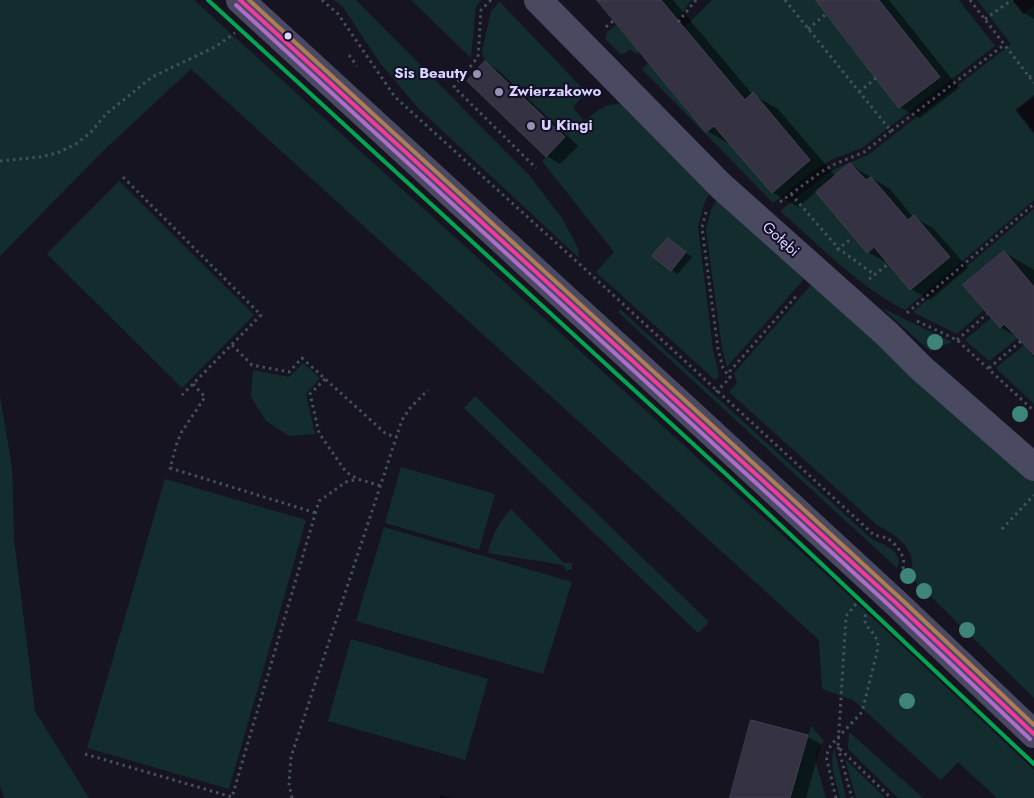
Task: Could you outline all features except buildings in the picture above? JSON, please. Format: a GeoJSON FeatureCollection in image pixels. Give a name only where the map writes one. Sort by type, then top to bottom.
{"type":"FeatureCollection","features":[{"type":"Feature","properties":{"kind":"street","name":"Gołębi"},"geometry":{"type":"LineString","coordinates":[[538,0],[721,186],[887,334],[920,367],[1034,467]]}},
{"type":"Feature","properties":{"kind":"street"},"geometry":{"type":"LineString","coordinates":[[249,9],[677,401],[1034,734]]}},
{"type":"Feature","properties":{"kind":"path"},"geometry":{"type":"LineString","coordinates":[[491,0],[481,10],[478,57],[454,87],[536,168]]}},
{"type":"Feature","properties":{"kind":"path"},"geometry":{"type":"LineString","coordinates":[[678,22],[696,0]]}},
{"type":"Feature","properties":{"kind":"path"},"geometry":{"type":"LineString","coordinates":[[785,0],[890,131]]}},
{"type":"Feature","properties":{"kind":"path"},"geometry":{"type":"LineString","coordinates":[[970,0],[1034,83]]}},
{"type":"Feature","properties":{"kind":"path"},"geometry":{"type":"LineString","coordinates":[[984,19],[1012,0]]}},
{"type":"Feature","properties":{"kind":"path"},"geometry":{"type":"LineString","coordinates":[[0,161],[40,157],[57,153],[76,144],[91,132],[106,114],[152,77],[215,47],[249,9]]}},
{"type":"Feature","properties":{"kind":"path"},"geometry":{"type":"LineString","coordinates":[[808,29],[826,14]]}},
{"type":"Feature","properties":{"kind":"path"},"geometry":{"type":"LineString","coordinates":[[777,204],[821,172],[864,152],[1004,45]]}},
{"type":"Feature","properties":{"kind":"path"},"geometry":{"type":"LineString","coordinates":[[1029,77],[1034,74]]}},
{"type":"Feature","properties":{"kind":"path"},"geometry":{"type":"LineString","coordinates":[[454,75],[460,80]]}},
{"type":"Feature","properties":{"kind":"path"},"geometry":{"type":"LineString","coordinates":[[859,92],[876,78]]}},
{"type":"Feature","properties":{"kind":"path"},"geometry":{"type":"LineString","coordinates":[[123,177],[261,315],[182,395]]}},
{"type":"Feature","properties":{"kind":"path"},"geometry":{"type":"LineString","coordinates":[[721,186],[707,207],[702,228],[718,349],[723,368],[730,378]]}},
{"type":"Feature","properties":{"kind":"path"},"geometry":{"type":"LineString","coordinates":[[791,194],[839,249],[875,275]]}},
{"type":"Feature","properties":{"kind":"path"},"geometry":{"type":"LineString","coordinates":[[1034,204],[905,315],[957,340],[1034,411]]}},
{"type":"Feature","properties":{"kind":"path"},"geometry":{"type":"LineString","coordinates":[[833,254],[852,238]]}},
{"type":"Feature","properties":{"kind":"path"},"geometry":{"type":"LineString","coordinates":[[864,283],[887,265]]}},
{"type":"Feature","properties":{"kind":"path"},"geometry":{"type":"LineString","coordinates":[[711,398],[730,378],[730,371],[784,309]]}},
{"type":"Feature","properties":{"kind":"path"},"geometry":{"type":"LineString","coordinates":[[957,340],[987,314]]}},
{"type":"Feature","properties":{"kind":"path"},"geometry":{"type":"LineString","coordinates":[[988,368],[1021,341]]}},
{"type":"Feature","properties":{"kind":"path"},"geometry":{"type":"LineString","coordinates":[[232,345],[252,365],[289,372],[302,358],[386,434],[397,437]]}},
{"type":"Feature","properties":{"kind":"path"},"geometry":{"type":"LineString","coordinates":[[325,379],[310,394],[319,433],[346,472],[358,480],[381,486]]}},
{"type":"Feature","properties":{"kind":"path"},"geometry":{"type":"LineString","coordinates":[[193,384],[205,397],[177,443],[170,468],[316,513]]}},
{"type":"Feature","properties":{"kind":"path"},"geometry":{"type":"LineString","coordinates":[[292,798],[289,784],[291,757],[402,420],[410,408],[428,390]]}},
{"type":"Feature","properties":{"kind":"path"},"geometry":{"type":"LineString","coordinates":[[85,754],[232,797],[319,501],[346,482],[358,480]]}},
{"type":"Feature","properties":{"kind":"path"},"geometry":{"type":"LineString","coordinates":[[1002,530],[1034,495]]}},
{"type":"Feature","properties":{"kind":"path"},"geometry":{"type":"LineString","coordinates":[[846,616],[838,747],[852,798]]}},
{"type":"Feature","properties":{"kind":"path"},"geometry":{"type":"LineString","coordinates":[[838,747],[891,798]]}},
{"type":"Feature","properties":{"kind":"green space"},"geometry":{"type":"Polygon","coordinates":[[[0,0],[194,0],[842,589],[1034,770],[1034,798],[997,798],[958,762],[941,780],[853,700],[822,689],[819,640],[191,69],[103,151],[0,256],[0,0]]]}},
{"type":"Feature","properties":{"kind":"green space"},"geometry":{"type":"Polygon","coordinates":[[[334,0],[356,0],[529,175],[562,218],[578,248],[579,258],[418,108],[380,63],[343,7],[334,0]]]}},
{"type":"Feature","properties":{"kind":"green space"},"geometry":{"type":"Polygon","coordinates":[[[411,0],[482,0],[476,6],[471,58],[411,0]]]}},
{"type":"Feature","properties":{"kind":"green space"},"geometry":{"type":"Polygon","coordinates":[[[661,0],[691,0],[679,18],[636,54],[630,49],[622,55],[605,39],[607,32],[616,25],[634,45],[672,13],[661,0]]]}},
{"type":"Feature","properties":{"kind":"green space"},"geometry":{"type":"Polygon","coordinates":[[[712,0],[959,0],[995,46],[862,148],[833,159],[819,167],[773,203],[642,69],[712,0]]]}},
{"type":"Feature","properties":{"kind":"green space"},"geometry":{"type":"Polygon","coordinates":[[[977,0],[1012,0],[1023,14],[1033,6],[1034,8],[1034,95],[1015,110],[1034,134],[1034,200],[905,310],[855,277],[780,211],[825,175],[868,155],[1011,44],[977,0]]]}},
{"type":"Feature","properties":{"kind":"green space"},"geometry":{"type":"Polygon","coordinates":[[[499,1],[584,90],[584,95],[573,107],[584,121],[606,106],[622,104],[711,191],[704,204],[698,227],[713,350],[719,376],[715,380],[596,272],[614,252],[542,161],[565,137],[485,61],[482,51],[491,12],[499,1]]]}},
{"type":"Feature","properties":{"kind":"green space"},"geometry":{"type":"Polygon","coordinates":[[[119,181],[254,315],[182,388],[47,254],[119,181]]]}},
{"type":"Feature","properties":{"kind":"green space"},"geometry":{"type":"Polygon","coordinates":[[[718,197],[805,278],[727,367],[722,348],[706,230],[711,210],[718,197]]]}},
{"type":"Feature","properties":{"kind":"green space"},"geometry":{"type":"Polygon","coordinates":[[[1034,209],[1034,287],[1004,251],[963,285],[984,310],[957,334],[913,312],[1034,209]]]}},
{"type":"Feature","properties":{"kind":"green space"},"geometry":{"type":"Polygon","coordinates":[[[812,284],[1034,477],[1034,698],[911,577],[912,561],[904,544],[894,535],[877,525],[729,392],[737,383],[734,373],[812,284]]]}},
{"type":"Feature","properties":{"kind":"green space"},"geometry":{"type":"Polygon","coordinates":[[[882,308],[952,342],[930,351],[882,308]]]}},
{"type":"Feature","properties":{"kind":"green space"},"geometry":{"type":"Polygon","coordinates":[[[620,309],[873,540],[892,550],[898,558],[897,568],[618,312],[620,309]]]}},
{"type":"Feature","properties":{"kind":"green space"},"geometry":{"type":"Polygon","coordinates":[[[991,318],[999,328],[1005,323],[1018,338],[989,361],[965,340],[991,318]]]}},
{"type":"Feature","properties":{"kind":"green space"},"geometry":{"type":"Polygon","coordinates":[[[1024,345],[1034,357],[1034,404],[996,368],[1024,345]]]}},
{"type":"Feature","properties":{"kind":"green space"},"geometry":{"type":"Polygon","coordinates":[[[303,363],[320,378],[306,394],[315,434],[289,436],[266,421],[251,397],[253,370],[289,377],[303,363]]]}},
{"type":"Feature","properties":{"kind":"green space"},"geometry":{"type":"Polygon","coordinates":[[[0,396],[12,467],[14,539],[35,711],[89,798],[4,798],[0,786],[0,396]]]}},
{"type":"Feature","properties":{"kind":"green space"},"geometry":{"type":"Polygon","coordinates":[[[475,396],[709,622],[698,633],[464,408],[475,396]]]}},
{"type":"Feature","properties":{"kind":"green space"},"geometry":{"type":"Polygon","coordinates":[[[401,467],[495,494],[479,550],[385,523],[401,467]]]}},
{"type":"Feature","properties":{"kind":"green space"},"geometry":{"type":"Polygon","coordinates":[[[165,479],[306,520],[229,789],[87,748],[165,479]]]}},
{"type":"Feature","properties":{"kind":"green space"},"geometry":{"type":"Polygon","coordinates":[[[511,509],[564,563],[572,563],[572,569],[566,571],[563,565],[488,553],[497,529],[511,509]]]}},
{"type":"Feature","properties":{"kind":"green space"},"geometry":{"type":"Polygon","coordinates":[[[384,527],[572,582],[543,674],[356,621],[384,527]]]}},
{"type":"Feature","properties":{"kind":"green space"},"geometry":{"type":"Polygon","coordinates":[[[351,639],[488,679],[465,760],[328,721],[351,639]]]}},
{"type":"Feature","properties":{"kind":"green space"},"geometry":{"type":"Polygon","coordinates":[[[811,726],[824,741],[816,751],[816,763],[826,798],[790,798],[811,726]]]}},
{"type":"Feature","properties":{"kind":"green space"},"geometry":{"type":"Polygon","coordinates":[[[849,732],[923,798],[898,798],[848,749],[849,732]]]}},
{"type":"Feature","properties":{"kind":"green space"},"geometry":{"type":"Polygon","coordinates":[[[834,748],[846,798],[840,798],[835,779],[832,761],[834,748]]]}},
{"type":"Feature","properties":{"kind":"green space"},"geometry":{"type":"Polygon","coordinates":[[[845,759],[885,798],[856,798],[845,759]]]}},
{"type":"Feature","properties":{"kind":"transit line"},"geometry":{"type":"LineString","coordinates":[[208,0],[727,475],[1034,764]]}},
{"type":"Feature","properties":{"kind":"transit line"},"geometry":{"type":"LineString","coordinates":[[240,0],[896,603],[1034,734]]}},
{"type":"Feature","properties":{"kind":"transit line"},"geometry":{"type":"LineString","coordinates":[[249,0],[900,598],[1034,725]]}},
{"type":"Feature","properties":{"kind":"transit line"},"geometry":{"type":"LineString","coordinates":[[236,5],[892,608],[1030,739]]}},
{"type":"Feature","properties":{"kind":"place","name":"Sis Beauty"},"geometry":{"type":"Point","coordinates":[477,74]}},
{"type":"Feature","properties":{"kind":"place","name":"Zwierzakowo"},"geometry":{"type":"Point","coordinates":[499,92]}},
{"type":"Feature","properties":{"kind":"place","name":"U Kingi"},"geometry":{"type":"Point","coordinates":[531,126]}}]}
